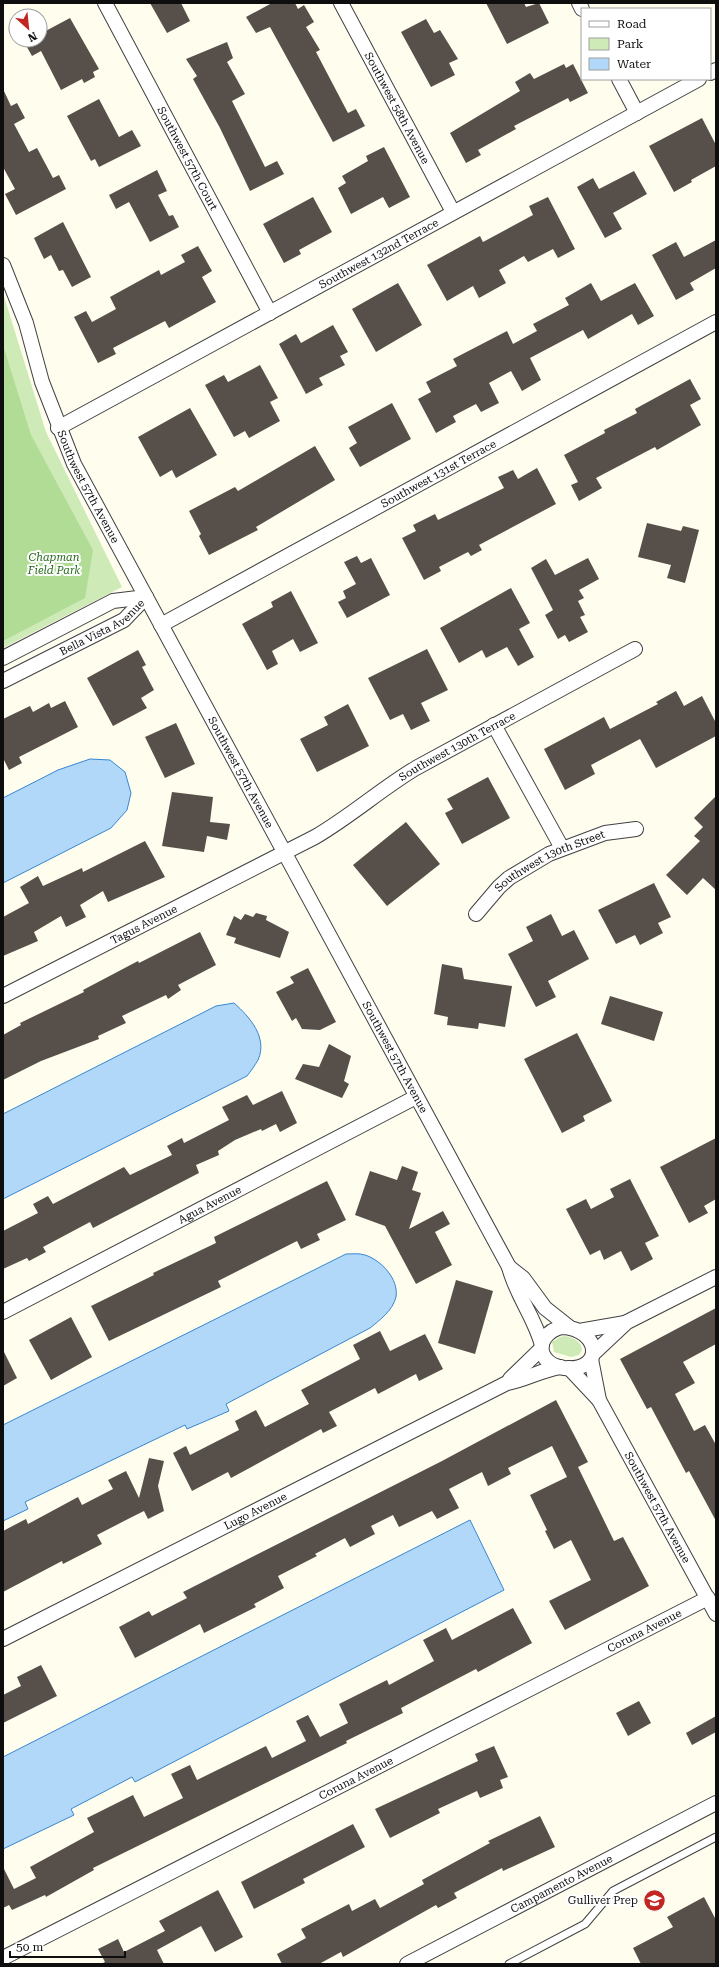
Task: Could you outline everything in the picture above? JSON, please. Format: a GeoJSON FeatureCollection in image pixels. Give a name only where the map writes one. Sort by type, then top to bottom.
{"type":"FeatureCollection","features":[{"type":"Feature","properties":{"kind":"street","name":"Southwest 57th Court"},"geometry":{"type":"LineString","coordinates":[[105,3],[270,313]]}},
{"type":"Feature","properties":{"kind":"street","name":"Southwest 58th Avenue"},"geometry":{"type":"LineString","coordinates":[[341,3],[453,212]]}},
{"type":"Feature","properties":{"kind":"street"},"geometry":{"type":"LineString","coordinates":[[620,80],[637,113]]}},
{"type":"Feature","properties":{"kind":"street","name":"Southwest 132nd Terrace"},"geometry":{"type":"LineString","coordinates":[[58,428],[698,80]]}},
{"type":"Feature","properties":{"kind":"street","name":"Southwest 57th Avenue"},"geometry":{"type":"LineString","coordinates":[[3,265],[24,316],[42,382],[58,428],[92,500],[509,1267],[514,1285],[535,1323],[542,1347]]}},
{"type":"Feature","properties":{"kind":"street","name":"Southwest 131st Terrace"},"geometry":{"type":"LineString","coordinates":[[161,625],[716,322]]}},
{"type":"Feature","properties":{"kind":"street","name":"Bella Vista Avenue"},"geometry":{"type":"LineString","coordinates":[[3,658],[113,601],[146,597]]}},
{"type":"Feature","properties":{"kind":"street","name":"Bella Vista Avenue"},"geometry":{"type":"LineString","coordinates":[[3,681],[124,620],[146,597]]}},
{"type":"Feature","properties":{"kind":"street","name":"Southwest 130th Terrace"},"geometry":{"type":"LineString","coordinates":[[284,852],[315,837],[346,818],[376,794],[405,775],[635,649]]}},
{"type":"Feature","properties":{"kind":"street"},"geometry":{"type":"LineString","coordinates":[[494,725],[562,848]]}},
{"type":"Feature","properties":{"kind":"street","name":"Southwest 130th Street"},"geometry":{"type":"LineString","coordinates":[[476,914],[499,887],[509,878],[562,848],[605,832],[636,829]]}},
{"type":"Feature","properties":{"kind":"street","name":"Tagus Avenue"},"geometry":{"type":"LineString","coordinates":[[3,996],[284,852]]}},
{"type":"Feature","properties":{"kind":"street","name":"Agua Avenue"},"geometry":{"type":"LineString","coordinates":[[3,1312],[416,1097]]}},
{"type":"Feature","properties":{"kind":"street","name":"Southwest 57th Avenue"},"geometry":{"type":"LineString","coordinates":[[509,1267],[523,1278],[545,1308],[574,1329]]}},
{"type":"Feature","properties":{"kind":"street"},"geometry":{"type":"LineString","coordinates":[[507,1383],[518,1381],[546,1370],[578,1368],[627,1322],[716,1277]]}},
{"type":"Feature","properties":{"kind":"street"},"geometry":{"type":"LineString","coordinates":[[507,1383],[542,1347],[546,1335],[551,1330],[562,1327],[574,1329],[627,1322]]}},
{"type":"Feature","properties":{"kind":"street"},"geometry":{"type":"LineString","coordinates":[[574,1329],[591,1340],[592,1356]]}},
{"type":"Feature","properties":{"kind":"street"},"geometry":{"type":"LineString","coordinates":[[542,1347],[546,1359],[564,1368]]}},
{"type":"Feature","properties":{"kind":"street","name":"Southwest 57th Avenue"},"geometry":{"type":"LineString","coordinates":[[592,1356],[599,1400]]}},
{"type":"Feature","properties":{"kind":"street","name":"Southwest 57th Avenue"},"geometry":{"type":"LineString","coordinates":[[564,1368],[599,1400],[716,1614]]}},
{"type":"Feature","properties":{"kind":"street","name":"Lugo Avenue"},"geometry":{"type":"LineString","coordinates":[[3,1639],[507,1383]]}},
{"type":"Feature","properties":{"kind":"street","name":"Coruna Avenue"},"geometry":{"type":"LineString","coordinates":[[3,1958],[708,1598]]}},
{"type":"Feature","properties":{"kind":"street","name":"Campamento Avenue"},"geometry":{"type":"LineString","coordinates":[[406,1964],[716,1803]]}},
{"type":"Feature","properties":{"kind":"lane"},"geometry":{"type":"LineString","coordinates":[[509,1964],[585,1924],[613,1891],[716,1837]]}},
{"type":"Feature","properties":{"kind":"green space","name":"Chapman Field Park"},"geometry":{"type":"Polygon","coordinates":[[[3,293],[46,432],[122,587],[3,648],[3,293]]]}},
{"type":"Feature","properties":{"kind":"green space","name":"Chapman Field Park"},"geometry":{"type":"Polygon","coordinates":[[[3,345],[31,435],[93,550],[85,598],[3,641],[3,345]]]}},
{"type":"Feature","properties":{"kind":"green space"},"geometry":{"type":"Polygon","coordinates":[[[565,1336],[579,1342],[582,1350],[579,1355],[571,1357],[554,1352],[552,1342],[565,1336]]]}},
{"type":"Feature","properties":{"kind":"water"},"geometry":{"type":"Polygon","coordinates":[[[90,759],[110,760],[125,772],[131,793],[127,810],[111,828],[3,883],[3,798],[58,770],[90,759]]]}},
{"type":"Feature","properties":{"kind":"water"},"geometry":{"type":"Polygon","coordinates":[[[234,1003],[256,1028],[261,1044],[258,1060],[247,1076],[3,1199],[3,1114],[216,1006],[234,1003]]]}},
{"type":"Feature","properties":{"kind":"water"},"geometry":{"type":"Polygon","coordinates":[[[346,1254],[365,1255],[377,1261],[392,1277],[395,1284],[396,1297],[392,1306],[378,1322],[370,1328],[226,1404],[229,1411],[187,1429],[185,1425],[25,1502],[28,1509],[3,1521],[3,1425],[346,1254]]]}},
{"type":"Feature","properties":{"kind":"water"},"geometry":{"type":"Polygon","coordinates":[[[470,1520],[504,1590],[135,1782],[132,1777],[71,1809],[74,1815],[3,1849],[3,1757],[470,1520]]]}},
{"type":"Feature","properties":{"kind":"building"},"geometry":{"type":"Polygon","coordinates":[[[150,3],[181,3],[190,21],[167,33],[150,3]]]}},
{"type":"Feature","properties":{"kind":"building"},"geometry":{"type":"Polygon","coordinates":[[[272,3],[295,3],[298,9],[304,5],[314,22],[306,27],[320,50],[316,52],[348,113],[356,109],[365,126],[333,142],[270,27],[256,33],[246,17],[272,3]]]}},
{"type":"Feature","properties":{"kind":"building"},"geometry":{"type":"Polygon","coordinates":[[[486,3],[524,3],[526,7],[539,3],[549,23],[507,44],[486,3]]]}},
{"type":"Feature","properties":{"kind":"building"},"geometry":{"type":"Polygon","coordinates":[[[70,18],[99,69],[93,72],[95,77],[84,83],[82,79],[61,90],[41,51],[32,56],[28,48],[48,48],[48,30],[70,18]]]}},
{"type":"Feature","properties":{"kind":"building"},"geometry":{"type":"Polygon","coordinates":[[[426,19],[434,33],[440,30],[458,59],[449,63],[455,75],[431,87],[401,32],[426,19]]]}},
{"type":"Feature","properties":{"kind":"building"},"geometry":{"type":"Polygon","coordinates":[[[227,42],[233,58],[227,62],[245,94],[232,101],[265,167],[277,161],[284,174],[250,191],[220,128],[193,79],[197,76],[186,59],[227,42]]]}},
{"type":"Feature","properties":{"kind":"building"},"geometry":{"type":"Polygon","coordinates":[[[564,64],[566,68],[573,64],[588,93],[570,102],[568,98],[514,126],[516,129],[478,150],[481,155],[466,163],[450,133],[520,91],[515,82],[530,73],[534,79],[564,64]]]}},
{"type":"Feature","properties":{"kind":"building"},"geometry":{"type":"Polygon","coordinates":[[[3,89],[11,106],[17,103],[25,118],[14,124],[29,152],[37,148],[53,178],[59,175],[66,189],[16,215],[5,194],[15,189],[3,167],[3,89]]]}},
{"type":"Feature","properties":{"kind":"building"},"geometry":{"type":"Polygon","coordinates":[[[99,99],[119,137],[132,130],[141,146],[99,167],[95,159],[91,161],[67,116],[99,99]]]}},
{"type":"Feature","properties":{"kind":"building"},"geometry":{"type":"Polygon","coordinates":[[[702,118],[716,145],[716,166],[691,180],[692,182],[674,192],[649,146],[702,118]]]}},
{"type":"Feature","properties":{"kind":"building"},"geometry":{"type":"Polygon","coordinates":[[[384,147],[410,197],[389,208],[383,197],[351,214],[338,188],[346,183],[342,176],[368,161],[366,156],[384,147]]]}},
{"type":"Feature","properties":{"kind":"building"},"geometry":{"type":"Polygon","coordinates":[[[157,170],[167,191],[158,195],[169,216],[173,215],[179,227],[150,242],[129,202],[116,209],[109,195],[157,170]]]}},
{"type":"Feature","properties":{"kind":"building"},"geometry":{"type":"Polygon","coordinates":[[[634,171],[647,194],[613,213],[622,229],[605,238],[577,187],[593,178],[599,189],[634,171]]]}},
{"type":"Feature","properties":{"kind":"building"},"geometry":{"type":"Polygon","coordinates":[[[313,197],[332,232],[299,250],[301,254],[284,263],[263,224],[313,197]]]}},
{"type":"Feature","properties":{"kind":"building"},"geometry":{"type":"Polygon","coordinates":[[[548,197],[575,249],[558,258],[553,249],[528,262],[524,256],[499,270],[506,283],[479,298],[473,286],[447,301],[427,265],[480,236],[483,242],[533,215],[529,206],[548,197]]]}},
{"type":"Feature","properties":{"kind":"building"},"geometry":{"type":"Polygon","coordinates":[[[63,222],[91,277],[72,287],[63,270],[59,271],[51,255],[44,259],[34,238],[63,222]]]}},
{"type":"Feature","properties":{"kind":"building"},"geometry":{"type":"Polygon","coordinates":[[[716,240],[716,268],[690,283],[694,290],[676,300],[652,255],[676,242],[684,257],[716,240]]]}},
{"type":"Feature","properties":{"kind":"building"},"geometry":{"type":"Polygon","coordinates":[[[198,246],[212,271],[202,277],[216,302],[169,328],[165,321],[113,348],[116,354],[98,363],[74,317],[86,311],[92,322],[116,309],[110,297],[159,270],[161,275],[185,262],[181,255],[198,246]]]}},
{"type":"Feature","properties":{"kind":"building"},"geometry":{"type":"Polygon","coordinates":[[[398,283],[422,325],[376,352],[352,309],[398,283]]]}},
{"type":"Feature","properties":{"kind":"building"},"geometry":{"type":"Polygon","coordinates":[[[591,283],[601,301],[635,283],[654,316],[638,325],[632,314],[588,339],[583,330],[530,358],[541,380],[522,391],[511,371],[489,383],[499,403],[481,412],[476,404],[453,416],[456,422],[436,433],[418,399],[431,392],[426,382],[457,366],[453,359],[507,331],[513,344],[537,331],[533,324],[569,305],[565,298],[591,283]]]}},
{"type":"Feature","properties":{"kind":"building"},"geometry":{"type":"Polygon","coordinates":[[[333,325],[348,352],[340,356],[345,365],[319,378],[323,385],[306,394],[279,344],[296,334],[301,343],[333,325]]]}},
{"type":"Feature","properties":{"kind":"building"},"geometry":{"type":"Polygon","coordinates":[[[260,365],[278,398],[270,402],[280,421],[249,438],[245,431],[234,437],[205,385],[224,375],[228,382],[260,365]]]}},
{"type":"Feature","properties":{"kind":"building"},"geometry":{"type":"Polygon","coordinates":[[[690,379],[701,399],[690,405],[701,425],[657,450],[655,447],[596,478],[602,488],[579,501],[571,485],[578,482],[564,455],[605,433],[604,430],[637,413],[635,409],[690,379]]]}},
{"type":"Feature","properties":{"kind":"building"},"geometry":{"type":"Polygon","coordinates":[[[392,403],[411,439],[360,467],[349,448],[357,443],[348,427],[392,403]]]}},
{"type":"Feature","properties":{"kind":"building"},"geometry":{"type":"Polygon","coordinates":[[[190,408],[217,455],[176,478],[172,470],[160,477],[138,437],[190,408]]]}},
{"type":"Feature","properties":{"kind":"building"},"geometry":{"type":"Polygon","coordinates":[[[315,446],[335,480],[256,527],[258,530],[209,555],[199,536],[201,534],[189,511],[235,487],[238,491],[315,446]]]}},
{"type":"Feature","properties":{"kind":"building"},"geometry":{"type":"Polygon","coordinates":[[[537,468],[556,504],[479,545],[482,550],[471,556],[468,552],[439,567],[441,571],[424,580],[402,538],[416,531],[413,525],[435,514],[438,520],[504,488],[498,477],[513,470],[518,479],[537,468]]]}},
{"type":"Feature","properties":{"kind":"building"},"geometry":{"type":"Polygon","coordinates":[[[647,523],[681,531],[683,526],[699,530],[685,583],[667,578],[671,565],[638,557],[647,523]]]}},
{"type":"Feature","properties":{"kind":"building"},"geometry":{"type":"Polygon","coordinates":[[[357,556],[361,563],[371,558],[390,595],[347,618],[338,602],[346,598],[343,591],[356,584],[344,562],[357,556]]]}},
{"type":"Feature","properties":{"kind":"building"},"geometry":{"type":"Polygon","coordinates":[[[588,558],[599,579],[579,590],[584,598],[578,601],[585,615],[580,617],[588,632],[569,642],[565,635],[558,639],[545,615],[553,610],[531,568],[546,559],[555,575],[588,558]]]}},
{"type":"Feature","properties":{"kind":"building"},"geometry":{"type":"Polygon","coordinates":[[[511,588],[530,623],[519,629],[534,657],[518,666],[507,647],[486,658],[482,650],[459,663],[440,628],[511,588]]]}},
{"type":"Feature","properties":{"kind":"building"},"geometry":{"type":"Polygon","coordinates":[[[291,591],[318,643],[300,652],[293,639],[272,651],[278,664],[267,670],[242,624],[273,607],[271,602],[291,591]]]}},
{"type":"Feature","properties":{"kind":"building"},"geometry":{"type":"Polygon","coordinates":[[[427,649],[448,690],[421,703],[430,721],[411,730],[403,714],[390,720],[368,678],[427,649]]]}},
{"type":"Feature","properties":{"kind":"building"},"geometry":{"type":"Polygon","coordinates":[[[138,650],[146,665],[142,667],[154,690],[141,698],[147,708],[113,726],[87,678],[138,650]]]}},
{"type":"Feature","properties":{"kind":"building"},"geometry":{"type":"Polygon","coordinates":[[[676,691],[684,706],[702,696],[716,723],[716,736],[656,768],[640,739],[591,765],[595,774],[565,790],[544,749],[604,717],[610,729],[658,704],[656,702],[676,691]]]}},
{"type":"Feature","properties":{"kind":"building"},"geometry":{"type":"Polygon","coordinates":[[[65,701],[78,727],[19,757],[22,763],[9,770],[3,758],[3,719],[30,706],[33,712],[49,703],[51,708],[65,701]]]}},
{"type":"Feature","properties":{"kind":"building"},"geometry":{"type":"Polygon","coordinates":[[[348,704],[369,746],[317,772],[300,739],[328,725],[324,717],[348,704]]]}},
{"type":"Feature","properties":{"kind":"building"},"geometry":{"type":"Polygon","coordinates":[[[176,723],[195,764],[165,778],[145,737],[176,723]]]}},
{"type":"Feature","properties":{"kind":"building"},"geometry":{"type":"Polygon","coordinates":[[[488,777],[510,818],[462,844],[445,813],[453,809],[447,799],[488,777]]]}},
{"type":"Feature","properties":{"kind":"building"},"geometry":{"type":"Polygon","coordinates":[[[172,792],[213,797],[210,822],[230,824],[227,840],[207,836],[204,852],[162,846],[172,792]]]}},
{"type":"Feature","properties":{"kind":"building"},"geometry":{"type":"Polygon","coordinates":[[[716,796],[716,890],[703,878],[687,895],[666,875],[700,841],[694,836],[703,827],[694,818],[716,796]]]}},
{"type":"Feature","properties":{"kind":"building"},"geometry":{"type":"Polygon","coordinates":[[[406,822],[440,864],[387,906],[353,865],[406,822]]]}},
{"type":"Feature","properties":{"kind":"building"},"geometry":{"type":"Polygon","coordinates":[[[145,841],[165,877],[108,902],[103,891],[80,905],[86,917],[66,927],[61,916],[34,932],[38,941],[3,956],[3,917],[29,903],[20,887],[38,876],[43,886],[82,868],[83,872],[145,841]]]}},
{"type":"Feature","properties":{"kind":"building"},"geometry":{"type":"Polygon","coordinates":[[[654,883],[671,917],[658,923],[663,933],[640,945],[635,935],[616,944],[598,910],[654,883]]]}},
{"type":"Feature","properties":{"kind":"building"},"geometry":{"type":"Polygon","coordinates":[[[256,913],[267,916],[266,920],[289,932],[280,958],[234,943],[236,938],[226,935],[234,916],[241,920],[245,914],[253,917],[256,913]]]}},
{"type":"Feature","properties":{"kind":"building"},"geometry":{"type":"Polygon","coordinates":[[[551,914],[562,936],[574,930],[589,959],[548,981],[556,997],[536,1007],[508,954],[533,941],[526,927],[551,914]]]}},
{"type":"Feature","properties":{"kind":"building"},"geometry":{"type":"Polygon","coordinates":[[[200,932],[216,965],[178,985],[181,990],[168,999],[166,995],[122,1016],[126,1023],[98,1036],[99,1039],[41,1061],[3,1080],[3,1035],[21,1025],[20,1023],[84,992],[83,990],[138,961],[139,963],[200,932]]]}},
{"type":"Feature","properties":{"kind":"building"},"geometry":{"type":"Polygon","coordinates":[[[442,964],[462,968],[464,979],[512,986],[505,1027],[479,1023],[478,1029],[447,1025],[448,1017],[434,1014],[442,964]]]}},
{"type":"Feature","properties":{"kind":"building"},"geometry":{"type":"Polygon","coordinates":[[[308,968],[336,1022],[320,1030],[302,1029],[296,1018],[292,1021],[276,992],[294,983],[290,977],[308,968]]]}},
{"type":"Feature","properties":{"kind":"building"},"geometry":{"type":"Polygon","coordinates":[[[610,996],[663,1012],[654,1041],[601,1024],[610,996]]]}},
{"type":"Feature","properties":{"kind":"building"},"geometry":{"type":"Polygon","coordinates":[[[577,1033],[612,1101],[583,1116],[585,1121],[562,1133],[524,1059],[577,1033]]]}},
{"type":"Feature","properties":{"kind":"building"},"geometry":{"type":"Polygon","coordinates":[[[329,1044],[351,1056],[344,1081],[349,1084],[342,1098],[295,1079],[303,1064],[319,1067],[329,1044]]]}},
{"type":"Feature","properties":{"kind":"building"},"geometry":{"type":"Polygon","coordinates":[[[282,1091],[297,1123],[280,1132],[276,1124],[262,1131],[261,1129],[235,1140],[218,1151],[219,1155],[196,1165],[199,1173],[93,1228],[90,1222],[43,1247],[46,1252],[29,1261],[27,1258],[3,1269],[3,1231],[38,1213],[33,1204],[48,1196],[53,1204],[124,1167],[130,1175],[172,1155],[167,1146],[182,1138],[184,1143],[229,1120],[222,1107],[247,1095],[253,1105],[282,1091]]]}},
{"type":"Feature","properties":{"kind":"building"},"geometry":{"type":"Polygon","coordinates":[[[716,1138],[716,1199],[704,1206],[708,1213],[689,1223],[660,1167],[716,1138]]]}},
{"type":"Feature","properties":{"kind":"building"},"geometry":{"type":"Polygon","coordinates":[[[402,1166],[418,1172],[412,1190],[421,1193],[409,1229],[443,1211],[450,1224],[435,1232],[452,1265],[416,1284],[385,1226],[355,1215],[370,1171],[397,1180],[402,1166]]]}},
{"type":"Feature","properties":{"kind":"building"},"geometry":{"type":"Polygon","coordinates":[[[630,1179],[659,1236],[645,1243],[653,1259],[631,1271],[621,1251],[604,1260],[600,1250],[590,1255],[566,1209],[586,1199],[591,1209],[614,1197],[610,1189],[630,1179]]]}},
{"type":"Feature","properties":{"kind":"building"},"geometry":{"type":"Polygon","coordinates":[[[327,1181],[346,1220],[317,1234],[320,1240],[301,1249],[297,1241],[218,1281],[221,1287],[109,1341],[91,1306],[154,1275],[153,1273],[216,1243],[214,1237],[327,1181]]]}},
{"type":"Feature","properties":{"kind":"building"},"geometry":{"type":"Polygon","coordinates":[[[456,1280],[493,1291],[475,1354],[438,1343],[456,1280]]]}},
{"type":"Feature","properties":{"kind":"building"},"geometry":{"type":"Polygon","coordinates":[[[716,1308],[716,1344],[683,1362],[695,1383],[675,1394],[694,1431],[705,1425],[716,1445],[716,1521],[689,1471],[686,1473],[651,1407],[647,1409],[620,1359],[716,1308]]]}},
{"type":"Feature","properties":{"kind":"building"},"geometry":{"type":"Polygon","coordinates":[[[71,1317],[92,1357],[51,1380],[29,1340],[71,1317]]]}},
{"type":"Feature","properties":{"kind":"building"},"geometry":{"type":"Polygon","coordinates":[[[380,1331],[390,1351],[425,1334],[443,1369],[419,1381],[416,1374],[378,1394],[375,1388],[329,1412],[337,1426],[323,1433],[321,1429],[231,1478],[228,1472],[192,1491],[173,1453],[186,1446],[190,1455],[239,1430],[235,1421],[256,1410],[265,1427],[309,1404],[301,1390],[360,1359],[353,1345],[380,1331]]]}},
{"type":"Feature","properties":{"kind":"building"},"geometry":{"type":"Polygon","coordinates":[[[3,1350],[17,1378],[3,1386],[3,1350]]]}},
{"type":"Feature","properties":{"kind":"building"},"geometry":{"type":"Polygon","coordinates":[[[556,1400],[588,1462],[578,1467],[614,1541],[623,1537],[649,1586],[565,1630],[549,1601],[591,1580],[571,1540],[554,1549],[545,1531],[547,1530],[530,1495],[567,1477],[552,1446],[508,1468],[511,1474],[488,1486],[482,1472],[449,1489],[459,1508],[437,1519],[432,1511],[399,1527],[393,1515],[371,1526],[375,1534],[350,1547],[345,1538],[315,1554],[317,1556],[278,1576],[284,1588],[254,1604],[256,1607],[204,1633],[200,1624],[135,1658],[119,1627],[149,1611],[152,1616],[187,1598],[183,1592],[442,1461],[556,1400]]]}},
{"type":"Feature","properties":{"kind":"building"},"geometry":{"type":"Polygon","coordinates":[[[149,1458],[164,1461],[158,1486],[164,1511],[148,1519],[144,1511],[128,1519],[97,1535],[102,1544],[63,1564],[62,1561],[3,1592],[3,1531],[26,1519],[28,1524],[78,1497],[82,1505],[113,1489],[108,1480],[126,1471],[139,1498],[149,1458]]]}},
{"type":"Feature","properties":{"kind":"building"},"geometry":{"type":"Polygon","coordinates":[[[513,1608],[532,1643],[478,1672],[476,1669],[401,1708],[403,1713],[346,1741],[347,1743],[93,1868],[94,1870],[46,1897],[45,1895],[12,1910],[9,1905],[3,1908],[3,1867],[14,1889],[36,1878],[30,1867],[94,1832],[87,1818],[133,1795],[144,1817],[183,1798],[171,1774],[190,1765],[197,1780],[266,1746],[272,1758],[306,1741],[296,1721],[308,1715],[320,1737],[348,1723],[339,1704],[387,1680],[389,1685],[434,1661],[423,1640],[446,1628],[452,1640],[513,1608]]]}},
{"type":"Feature","properties":{"kind":"building"},"geometry":{"type":"Polygon","coordinates":[[[41,1665],[57,1696],[3,1723],[3,1695],[21,1686],[17,1677],[41,1665]]]}},
{"type":"Feature","properties":{"kind":"building"},"geometry":{"type":"Polygon","coordinates":[[[639,1701],[651,1723],[628,1736],[616,1713],[639,1701]]]}},
{"type":"Feature","properties":{"kind":"building"},"geometry":{"type":"Polygon","coordinates":[[[716,1716],[716,1732],[692,1745],[686,1733],[716,1716]]]}},
{"type":"Feature","properties":{"kind":"building"},"geometry":{"type":"Polygon","coordinates":[[[494,1746],[508,1777],[500,1780],[503,1788],[480,1798],[477,1791],[438,1809],[440,1813],[390,1838],[375,1809],[478,1761],[475,1754],[494,1746]]]}},
{"type":"Feature","properties":{"kind":"building"},"geometry":{"type":"Polygon","coordinates":[[[540,1816],[555,1847],[503,1871],[502,1868],[454,1893],[457,1898],[438,1908],[436,1905],[343,1957],[341,1952],[319,1964],[282,1964],[277,1954],[306,1938],[301,1929],[349,1904],[352,1911],[375,1899],[380,1908],[424,1884],[422,1880],[490,1843],[488,1841],[540,1816]]]}},
{"type":"Feature","properties":{"kind":"building"},"geometry":{"type":"Polygon","coordinates":[[[353,1824],[365,1847],[303,1879],[305,1883],[254,1909],[241,1882],[353,1824]]]}},
{"type":"Feature","properties":{"kind":"building"},"geometry":{"type":"Polygon","coordinates":[[[218,1890],[243,1937],[215,1952],[201,1926],[157,1950],[164,1964],[101,1964],[105,1962],[98,1949],[118,1939],[124,1952],[165,1931],[159,1921],[218,1890]]]}},
{"type":"Feature","properties":{"kind":"building"},"geometry":{"type":"Polygon","coordinates":[[[704,1897],[716,1920],[716,1964],[641,1964],[633,1948],[673,1927],[667,1917],[704,1897]]]}},
{"type":"Feature","properties":{"kind":"place","name":"Gulliver Prep"},"geometry":{"type":"Point","coordinates":[654,1900]}}]}
